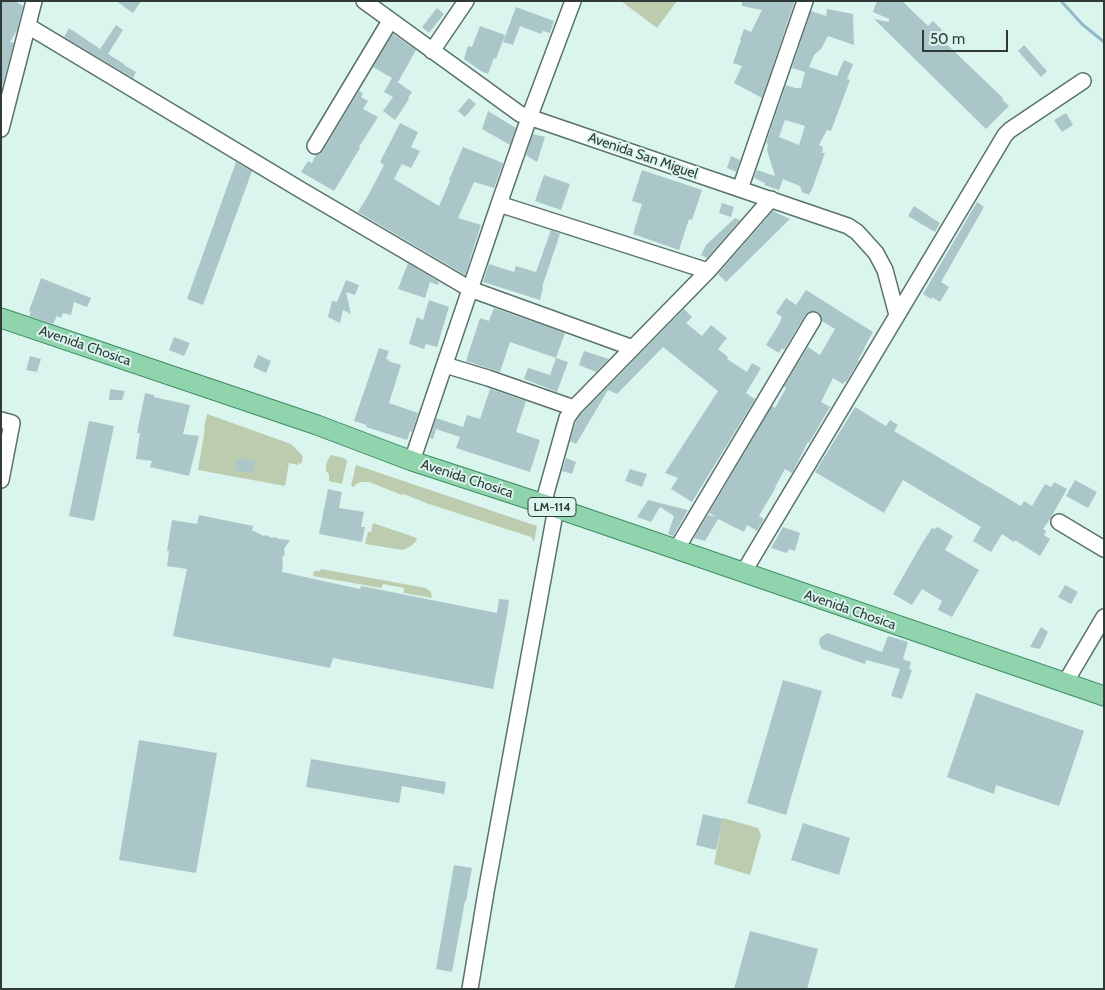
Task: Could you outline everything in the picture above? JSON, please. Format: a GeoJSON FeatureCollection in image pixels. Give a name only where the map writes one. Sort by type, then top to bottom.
{"type":"FeatureCollection","features":[{"type":"Feature","properties":{"kind":"main road","name":"Avenida Chosica"},"geometry":{"type":"LineString","coordinates":[[1,318],[317,425],[412,461],[1104,696]]}},
{"type":"Feature","properties":{"kind":"street"},"geometry":{"type":"LineString","coordinates":[[1,129],[34,1]]}},
{"type":"Feature","properties":{"kind":"street","name":"Avenida San Miguel"},"geometry":{"type":"LineString","coordinates":[[364,1],[511,108],[529,118],[848,226],[857,232],[876,253],[885,270],[897,315]]}},
{"type":"Feature","properties":{"kind":"street"},"geometry":{"type":"LineString","coordinates":[[432,51],[466,1]]}},
{"type":"Feature","properties":{"kind":"street"},"geometry":{"type":"LineString","coordinates":[[412,461],[529,118],[573,1]]}},
{"type":"Feature","properties":{"kind":"street"},"geometry":{"type":"LineString","coordinates":[[740,189],[805,1]]}},
{"type":"Feature","properties":{"kind":"street"},"geometry":{"type":"LineString","coordinates":[[315,146],[390,21]]}},
{"type":"Feature","properties":{"kind":"street"},"geometry":{"type":"LineString","coordinates":[[28,26],[470,289],[633,348]]}},
{"type":"Feature","properties":{"kind":"street"},"geometry":{"type":"LineString","coordinates":[[743,573],[1005,135],[1083,81]]}},
{"type":"Feature","properties":{"kind":"street"},"geometry":{"type":"LineString","coordinates":[[470,989],[549,506],[567,418],[574,408],[708,271],[771,199]]}},
{"type":"Feature","properties":{"kind":"street"},"geometry":{"type":"LineString","coordinates":[[499,204],[708,271]]}},
{"type":"Feature","properties":{"kind":"street"},"geometry":{"type":"LineString","coordinates":[[676,550],[813,320]]}},
{"type":"Feature","properties":{"kind":"street"},"geometry":{"type":"LineString","coordinates":[[444,365],[574,408]]}},
{"type":"Feature","properties":{"kind":"street"},"geometry":{"type":"LineString","coordinates":[[1,420],[12,423],[1,480]]}},
{"type":"Feature","properties":{"kind":"street"},"geometry":{"type":"LineString","coordinates":[[1059,522],[1104,549]]}},
{"type":"Feature","properties":{"kind":"street"},"geometry":{"type":"LineString","coordinates":[[1065,683],[1104,617]]}},
{"type":"Feature","properties":{"kind":"green space"},"geometry":{"type":"Polygon","coordinates":[[[621,1],[677,1],[657,28],[621,1]]]}},
{"type":"Feature","properties":{"kind":"green space"},"geometry":{"type":"Polygon","coordinates":[[[207,414],[291,444],[303,456],[301,464],[289,463],[285,486],[198,470],[207,414]]]}},
{"type":"Feature","properties":{"kind":"green space"},"geometry":{"type":"Polygon","coordinates":[[[331,455],[344,458],[347,461],[342,484],[329,481],[326,465],[331,455]]]}},
{"type":"Feature","properties":{"kind":"green space"},"geometry":{"type":"Polygon","coordinates":[[[356,465],[537,526],[534,542],[531,537],[404,494],[402,495],[369,482],[361,482],[354,487],[351,486],[356,465]]]}},
{"type":"Feature","properties":{"kind":"green space"},"geometry":{"type":"Polygon","coordinates":[[[373,523],[417,538],[416,541],[403,550],[365,544],[373,523]]]}},
{"type":"Feature","properties":{"kind":"green space"},"geometry":{"type":"Polygon","coordinates":[[[321,569],[426,588],[431,592],[432,598],[404,593],[404,588],[383,584],[381,588],[313,576],[314,571],[320,571],[321,569]]]}},
{"type":"Feature","properties":{"kind":"green space"},"geometry":{"type":"Polygon","coordinates":[[[723,818],[758,828],[761,835],[750,875],[714,864],[723,818]]]}},
{"type":"Feature","properties":{"kind":"building"},"geometry":{"type":"Polygon","coordinates":[[[1,1],[15,1],[23,6],[17,30],[10,42],[14,43],[1,90],[1,1]]]}},
{"type":"Feature","properties":{"kind":"building"},"geometry":{"type":"Polygon","coordinates":[[[116,1],[141,1],[133,13],[116,1]]]}},
{"type":"Feature","properties":{"kind":"building"},"geometry":{"type":"Polygon","coordinates":[[[742,1],[791,1],[794,3],[762,98],[734,83],[742,66],[733,63],[744,29],[751,32],[762,10],[742,6],[742,1]]]}},
{"type":"Feature","properties":{"kind":"building"},"geometry":{"type":"Polygon","coordinates":[[[877,1],[902,1],[928,26],[933,21],[942,30],[937,35],[1009,106],[986,129],[874,19],[889,22],[889,19],[873,12],[877,1]]]}},
{"type":"Feature","properties":{"kind":"building"},"geometry":{"type":"Polygon","coordinates":[[[516,7],[554,21],[550,33],[543,31],[541,34],[520,26],[513,45],[503,42],[516,7]]]}},
{"type":"Feature","properties":{"kind":"building"},"geometry":{"type":"Polygon","coordinates":[[[437,8],[444,14],[429,33],[422,27],[437,8]]]}},
{"type":"Feature","properties":{"kind":"building"},"geometry":{"type":"Polygon","coordinates":[[[827,9],[853,14],[854,45],[828,36],[821,49],[814,55],[809,67],[837,76],[844,60],[853,64],[847,79],[850,80],[831,131],[827,130],[819,145],[823,147],[822,153],[825,153],[811,192],[809,195],[802,192],[800,186],[783,179],[779,190],[764,185],[765,183],[754,178],[757,170],[775,176],[767,150],[768,144],[766,143],[786,85],[801,88],[805,72],[792,68],[811,11],[826,16],[827,9]],[[785,120],[779,137],[799,145],[805,126],[785,120]]]}},
{"type":"Feature","properties":{"kind":"building"},"geometry":{"type":"Polygon","coordinates":[[[116,25],[123,30],[108,54],[136,72],[133,78],[64,37],[69,28],[100,49],[116,25]]]}},
{"type":"Feature","properties":{"kind":"building"},"geometry":{"type":"Polygon","coordinates":[[[480,26],[505,35],[488,74],[464,59],[468,46],[472,47],[480,26]]]}},
{"type":"Feature","properties":{"kind":"building"},"geometry":{"type":"Polygon","coordinates":[[[393,34],[416,50],[398,82],[396,81],[412,92],[395,120],[383,111],[393,97],[384,92],[392,78],[373,67],[393,34]]]}},
{"type":"Feature","properties":{"kind":"building"},"geometry":{"type":"Polygon","coordinates":[[[1024,45],[1047,71],[1041,77],[1018,51],[1024,45]]]}},
{"type":"Feature","properties":{"kind":"building"},"geometry":{"type":"Polygon","coordinates":[[[359,91],[363,93],[361,97],[368,101],[363,109],[378,117],[334,191],[301,172],[308,161],[312,163],[316,155],[323,151],[359,91]]]}},
{"type":"Feature","properties":{"kind":"building"},"geometry":{"type":"Polygon","coordinates":[[[469,98],[476,104],[465,117],[458,111],[469,98]]]}},
{"type":"Feature","properties":{"kind":"building"},"geometry":{"type":"Polygon","coordinates":[[[488,111],[516,128],[510,145],[482,129],[488,111]]]}},
{"type":"Feature","properties":{"kind":"building"},"geometry":{"type":"Polygon","coordinates":[[[1066,113],[1073,125],[1062,132],[1054,120],[1066,113]]]}},
{"type":"Feature","properties":{"kind":"building"},"geometry":{"type":"Polygon","coordinates":[[[400,123],[418,132],[411,147],[420,151],[411,168],[402,164],[394,179],[439,206],[463,147],[503,163],[494,188],[474,182],[458,218],[481,225],[465,275],[358,212],[384,165],[380,162],[400,123]]]}},
{"type":"Feature","properties":{"kind":"building"},"geometry":{"type":"Polygon","coordinates":[[[533,134],[545,137],[537,162],[526,155],[533,134]]]}},
{"type":"Feature","properties":{"kind":"building"},"geometry":{"type":"Polygon","coordinates":[[[731,156],[740,160],[736,172],[727,168],[731,156]]]}},
{"type":"Feature","properties":{"kind":"building"},"geometry":{"type":"Polygon","coordinates":[[[236,162],[252,171],[203,305],[187,299],[236,162]]]}},
{"type":"Feature","properties":{"kind":"building"},"geometry":{"type":"Polygon","coordinates":[[[642,170],[702,190],[692,220],[689,219],[679,250],[633,234],[642,204],[632,201],[642,170]]]}},
{"type":"Feature","properties":{"kind":"building"},"geometry":{"type":"Polygon","coordinates":[[[544,175],[570,184],[561,210],[535,201],[544,175]]]}},
{"type":"Feature","properties":{"kind":"building"},"geometry":{"type":"Polygon","coordinates":[[[977,202],[984,207],[941,282],[949,287],[940,302],[932,297],[931,299],[923,294],[977,202]]]}},
{"type":"Feature","properties":{"kind":"building"},"geometry":{"type":"Polygon","coordinates":[[[722,203],[734,207],[731,217],[719,213],[722,203]]]}},
{"type":"Feature","properties":{"kind":"building"},"geometry":{"type":"Polygon","coordinates":[[[914,206],[940,223],[935,232],[908,216],[914,206]]]}},
{"type":"Feature","properties":{"kind":"building"},"geometry":{"type":"Polygon","coordinates":[[[773,211],[790,219],[726,282],[718,274],[773,211]]]}},
{"type":"Feature","properties":{"kind":"building"},"geometry":{"type":"Polygon","coordinates":[[[735,218],[740,220],[707,258],[701,255],[706,245],[735,218]]]}},
{"type":"Feature","properties":{"kind":"building"},"geometry":{"type":"Polygon","coordinates":[[[551,230],[560,234],[542,287],[540,300],[483,282],[489,264],[514,272],[516,266],[536,272],[551,230]]]}},
{"type":"Feature","properties":{"kind":"building"},"geometry":{"type":"Polygon","coordinates":[[[408,263],[439,282],[438,285],[430,282],[425,298],[398,289],[408,263]]]}},
{"type":"Feature","properties":{"kind":"building"},"geometry":{"type":"Polygon","coordinates":[[[41,278],[91,298],[87,307],[74,302],[71,315],[63,313],[61,318],[57,316],[53,324],[29,316],[31,312],[29,311],[41,278]]]}},
{"type":"Feature","properties":{"kind":"building"},"geometry":{"type":"Polygon","coordinates":[[[346,280],[359,285],[355,295],[346,292],[351,314],[343,310],[340,323],[328,317],[332,301],[337,302],[346,280]]]}},
{"type":"Feature","properties":{"kind":"building"},"geometry":{"type":"Polygon","coordinates":[[[806,290],[873,332],[846,382],[843,384],[833,378],[821,402],[830,407],[808,442],[792,473],[785,469],[759,516],[764,519],[757,531],[747,525],[744,532],[718,519],[705,541],[694,538],[708,515],[716,517],[709,513],[772,406],[775,408],[786,388],[784,386],[808,347],[820,355],[835,329],[822,321],[818,312],[808,312],[784,350],[782,348],[779,353],[766,345],[781,321],[782,317],[776,313],[786,298],[796,305],[806,290]]]}},
{"type":"Feature","properties":{"kind":"building"},"geometry":{"type":"Polygon","coordinates":[[[429,300],[449,307],[437,347],[426,344],[424,349],[409,344],[417,317],[423,320],[429,300]]]}},
{"type":"Feature","properties":{"kind":"building"},"geometry":{"type":"Polygon","coordinates":[[[494,308],[565,333],[556,358],[510,342],[500,372],[466,361],[480,318],[489,321],[494,308]]]}},
{"type":"Feature","properties":{"kind":"building"},"geometry":{"type":"Polygon","coordinates":[[[684,309],[692,317],[686,323],[702,336],[711,325],[727,338],[718,349],[728,357],[727,359],[747,372],[752,363],[761,368],[746,393],[755,399],[692,502],[671,489],[678,478],[665,473],[718,391],[663,347],[617,394],[608,390],[576,444],[570,441],[576,422],[581,414],[684,309]]]}},
{"type":"Feature","properties":{"kind":"building"},"geometry":{"type":"Polygon","coordinates":[[[174,337],[190,343],[184,356],[169,350],[174,337]]]}},
{"type":"Feature","properties":{"kind":"building"},"geometry":{"type":"Polygon","coordinates":[[[379,348],[389,351],[386,359],[388,361],[401,365],[389,403],[418,413],[412,432],[410,431],[407,440],[366,427],[367,425],[354,421],[379,348]]]}},
{"type":"Feature","properties":{"kind":"building"},"geometry":{"type":"Polygon","coordinates":[[[584,351],[609,359],[596,372],[579,365],[584,351]]]}},
{"type":"Feature","properties":{"kind":"building"},"geometry":{"type":"Polygon","coordinates":[[[258,355],[271,361],[266,373],[253,367],[258,355]]]}},
{"type":"Feature","properties":{"kind":"building"},"geometry":{"type":"Polygon","coordinates":[[[30,356],[41,359],[37,372],[26,370],[30,356]]]}},
{"type":"Feature","properties":{"kind":"building"},"geometry":{"type":"Polygon","coordinates":[[[556,358],[568,362],[557,392],[524,379],[528,368],[550,375],[556,358]]]}},
{"type":"Feature","properties":{"kind":"building"},"geometry":{"type":"Polygon","coordinates":[[[110,389],[125,391],[122,400],[109,400],[110,389]]]}},
{"type":"Feature","properties":{"kind":"building"},"geometry":{"type":"Polygon","coordinates":[[[490,389],[526,401],[516,432],[540,440],[530,472],[456,448],[460,437],[436,429],[433,439],[430,438],[436,418],[463,427],[467,415],[480,419],[490,389]]]}},
{"type":"Feature","properties":{"kind":"building"},"geometry":{"type":"Polygon","coordinates":[[[145,393],[154,395],[154,397],[190,405],[183,434],[199,436],[189,476],[150,467],[152,461],[136,459],[140,433],[137,433],[145,393]]]}},
{"type":"Feature","properties":{"kind":"building"},"geometry":{"type":"Polygon","coordinates":[[[855,407],[886,426],[890,420],[898,425],[894,431],[1021,506],[1024,501],[1032,506],[1045,484],[1051,487],[1054,482],[1067,489],[1043,529],[1046,531],[1044,535],[1050,539],[1040,556],[1002,534],[991,552],[973,541],[981,527],[903,480],[884,513],[815,472],[855,407]]]}},
{"type":"Feature","properties":{"kind":"building"},"geometry":{"type":"Polygon","coordinates":[[[89,421],[114,426],[94,521],[69,516],[89,421]]]}},
{"type":"Feature","properties":{"kind":"building"},"geometry":{"type":"Polygon","coordinates":[[[237,458],[255,461],[253,473],[235,470],[237,458]]]}},
{"type":"Feature","properties":{"kind":"building"},"geometry":{"type":"Polygon","coordinates":[[[566,458],[576,462],[572,474],[562,471],[566,458]]]}},
{"type":"Feature","properties":{"kind":"building"},"geometry":{"type":"Polygon","coordinates":[[[630,469],[647,474],[642,487],[625,481],[630,469]]]}},
{"type":"Feature","properties":{"kind":"building"},"geometry":{"type":"Polygon","coordinates":[[[1075,480],[1097,492],[1088,508],[1066,496],[1075,480]]]}},
{"type":"Feature","properties":{"kind":"building"},"geometry":{"type":"Polygon","coordinates":[[[328,489],[342,492],[339,508],[364,512],[361,527],[365,527],[362,542],[319,534],[328,489]]]}},
{"type":"Feature","properties":{"kind":"building"},"geometry":{"type":"Polygon","coordinates":[[[648,500],[688,510],[673,536],[668,534],[674,516],[660,507],[651,522],[637,517],[648,500]]]}},
{"type":"Feature","properties":{"kind":"building"},"geometry":{"type":"Polygon","coordinates":[[[199,515],[253,526],[252,530],[264,536],[290,540],[284,549],[282,572],[360,589],[361,586],[497,613],[499,599],[509,600],[493,689],[333,658],[330,668],[173,636],[187,569],[167,566],[169,551],[167,551],[172,520],[197,524],[199,515]]]}},
{"type":"Feature","properties":{"kind":"building"},"geometry":{"type":"Polygon","coordinates":[[[783,527],[800,533],[795,551],[789,549],[787,553],[771,548],[783,527]]]}},
{"type":"Feature","properties":{"kind":"building"},"geometry":{"type":"Polygon","coordinates":[[[937,527],[953,536],[945,550],[979,570],[952,617],[938,610],[942,601],[922,589],[912,605],[893,594],[932,528],[935,529],[937,527]]]}},
{"type":"Feature","properties":{"kind":"building"},"geometry":{"type":"Polygon","coordinates":[[[1065,585],[1078,592],[1071,604],[1058,597],[1065,585]]]}},
{"type":"Feature","properties":{"kind":"building"},"geometry":{"type":"Polygon","coordinates":[[[1041,627],[1048,632],[1040,649],[1030,647],[1041,627]]]}},
{"type":"Feature","properties":{"kind":"building"},"geometry":{"type":"Polygon","coordinates":[[[827,633],[882,652],[888,636],[908,642],[903,659],[911,662],[909,669],[912,670],[902,699],[891,696],[900,669],[866,660],[865,664],[822,649],[819,644],[820,638],[827,633]]]}},
{"type":"Feature","properties":{"kind":"building"},"geometry":{"type":"Polygon","coordinates":[[[783,680],[822,691],[786,815],[747,803],[783,680]]]}},
{"type":"Feature","properties":{"kind":"building"},"geometry":{"type":"Polygon","coordinates":[[[976,693],[1084,731],[1059,806],[996,785],[994,794],[947,777],[976,693]]]}},
{"type":"Feature","properties":{"kind":"building"},"geometry":{"type":"Polygon","coordinates":[[[139,740],[217,753],[196,873],[119,860],[139,740]]]}},
{"type":"Feature","properties":{"kind":"building"},"geometry":{"type":"Polygon","coordinates":[[[311,759],[446,782],[444,794],[402,786],[399,803],[306,787],[311,759]]]}},
{"type":"Feature","properties":{"kind":"building"},"geometry":{"type":"Polygon","coordinates":[[[703,814],[723,819],[716,850],[696,845],[703,814]]]}},
{"type":"Feature","properties":{"kind":"building"},"geometry":{"type":"Polygon","coordinates":[[[803,823],[850,838],[839,875],[791,860],[803,823]]]}},
{"type":"Feature","properties":{"kind":"building"},"geometry":{"type":"Polygon","coordinates":[[[454,865],[472,868],[452,972],[436,969],[454,865]]]}},
{"type":"Feature","properties":{"kind":"building"},"geometry":{"type":"Polygon","coordinates":[[[750,931],[818,949],[807,989],[734,989],[750,931]]]}},
{"type":"Feature","properties":{"kind":"waterway"},"geometry":{"type":"LineString","coordinates":[[1061,1],[1082,24],[1104,42]]}}]}
